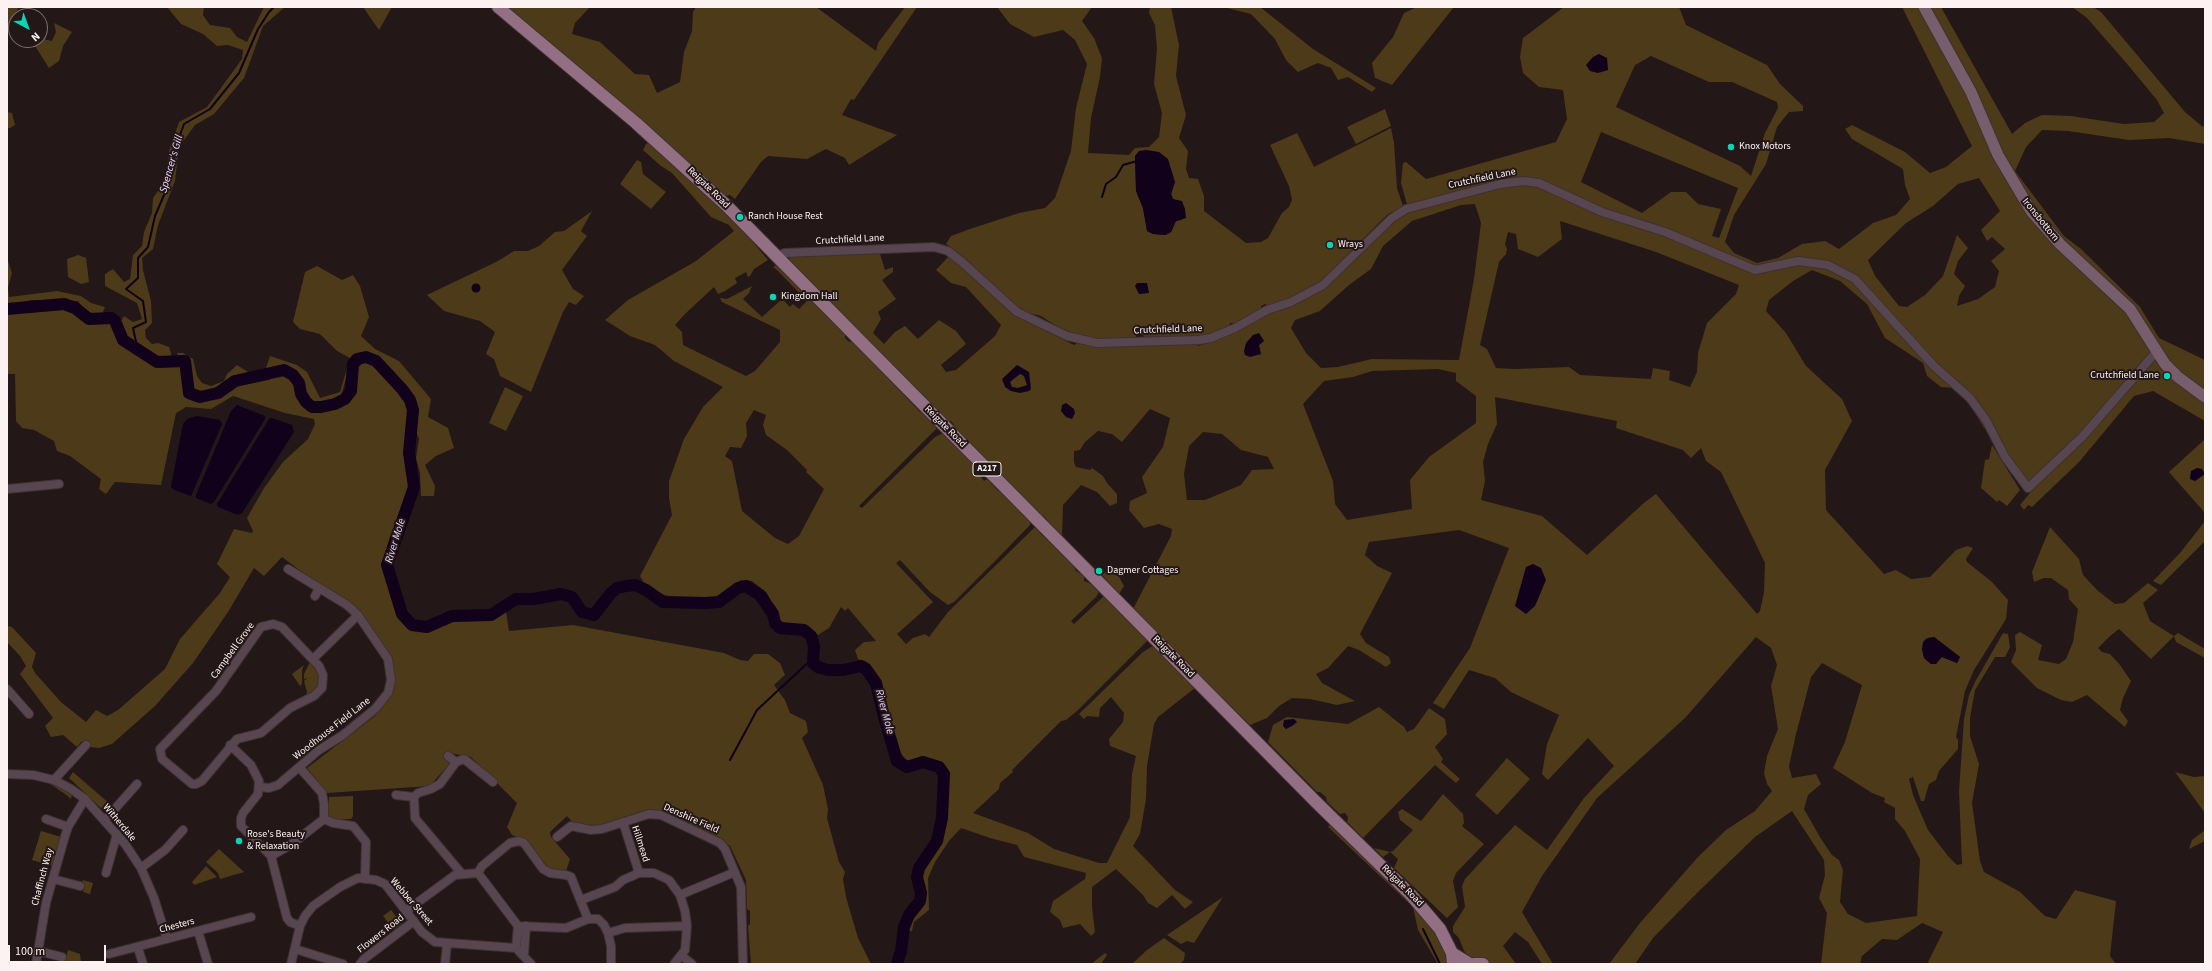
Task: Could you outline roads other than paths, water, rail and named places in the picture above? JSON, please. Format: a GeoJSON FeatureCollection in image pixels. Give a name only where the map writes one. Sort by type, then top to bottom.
{"type":"FeatureCollection","features":[{"type":"Feature","properties":{"kind":"main road","name":"Reigate Road"},"geometry":{"type":"LineString","coordinates":[[498,7],[692,172],[1316,802],[1411,895],[1440,929],[1452,959],[1470,964]]}},
{"type":"Feature","properties":{"kind":"main road"},"geometry":{"type":"LineString","coordinates":[[1474,964],[1483,964]]}},
{"type":"Feature","properties":{"kind":"street","name":"Ironsbottom"},"geometry":{"type":"LineString","coordinates":[[1924,7],[1968,86],[1998,155],[2031,211],[2060,244],[2130,309],[2165,364],[2178,377],[2205,397]]}},
{"type":"Feature","properties":{"kind":"street","name":"Crutchfield Lane"},"geometry":{"type":"LineString","coordinates":[[777,257],[784,253],[934,247],[948,251],[1017,312],[1067,336],[1097,342],[1199,340],[1211,338],[1235,328],[1267,310],[1291,302],[1323,285],[1392,218],[1406,209],[1500,184],[1523,181],[1539,183],[1602,212],[1665,232],[1755,270],[1798,261],[1828,265],[1855,279],[1934,366],[1970,398],[1986,420],[2005,457],[2028,488],[2082,437],[2158,351]]}},
{"type":"Feature","properties":{"kind":"street"},"geometry":{"type":"LineString","coordinates":[[7,489],[59,484]]}},
{"type":"Feature","properties":{"kind":"street","name":"Woodhouse Field Lane"},"geometry":{"type":"LineString","coordinates":[[260,787],[273,787],[320,750],[343,735],[375,709],[388,693],[391,680],[390,665],[375,638],[358,615],[347,605],[288,569]]}},
{"type":"Feature","properties":{"kind":"street"},"geometry":{"type":"LineString","coordinates":[[315,596],[319,588]]}},
{"type":"Feature","properties":{"kind":"street"},"geometry":{"type":"LineString","coordinates":[[313,659],[358,615]]}},
{"type":"Feature","properties":{"kind":"street","name":"Campbell Grove"},"geometry":{"type":"LineString","coordinates":[[273,624],[282,627],[313,659],[324,675],[324,684],[317,694],[290,708],[261,733],[240,737],[230,744],[211,770],[196,784],[188,782],[162,758],[159,753],[165,741],[179,730],[216,691],[258,631],[265,625],[273,624]]}},
{"type":"Feature","properties":{"kind":"street"},"geometry":{"type":"LineString","coordinates":[[7,690],[29,714]]}},
{"type":"Feature","properties":{"kind":"street"},"geometry":{"type":"LineString","coordinates":[[54,780],[86,744]]}},
{"type":"Feature","properties":{"kind":"street"},"geometry":{"type":"LineString","coordinates":[[230,744],[255,770],[260,787],[258,794],[243,813],[240,822],[244,830],[267,850],[271,856],[287,918],[290,922],[300,926]]}},
{"type":"Feature","properties":{"kind":"street"},"geometry":{"type":"LineString","coordinates":[[448,756],[456,762]]}},
{"type":"Feature","properties":{"kind":"street"},"geometry":{"type":"LineString","coordinates":[[462,874],[415,818],[414,797],[418,793],[431,789],[440,784],[456,762],[464,760],[493,782]]}},
{"type":"Feature","properties":{"kind":"street"},"geometry":{"type":"LineString","coordinates":[[299,767],[322,793],[324,819]]}},
{"type":"Feature","properties":{"kind":"street","name":"Witherdale"},"geometry":{"type":"LineString","coordinates":[[7,774],[33,775],[54,780],[71,788],[85,799],[117,834],[141,868],[154,898],[167,939]]}},
{"type":"Feature","properties":{"kind":"street"},"geometry":{"type":"LineString","coordinates":[[105,820],[137,784]]}},
{"type":"Feature","properties":{"kind":"street"},"geometry":{"type":"LineString","coordinates":[[396,794],[414,797]]}},
{"type":"Feature","properties":{"kind":"street","name":"Chaffinch Way"},"geometry":{"type":"LineString","coordinates":[[36,964],[46,903],[68,826],[85,799]]}},
{"type":"Feature","properties":{"kind":"street","name":"Denshire Field"},"geometry":{"type":"LineString","coordinates":[[557,837],[569,823],[591,830],[649,814],[661,815],[720,843],[725,849],[741,887],[743,964]]}},
{"type":"Feature","properties":{"kind":"street"},"geometry":{"type":"LineString","coordinates":[[46,819],[68,826]]}},
{"type":"Feature","properties":{"kind":"street"},"geometry":{"type":"LineString","coordinates":[[271,856],[289,846],[324,819]]}},
{"type":"Feature","properties":{"kind":"street"},"geometry":{"type":"LineString","coordinates":[[324,819],[333,823],[353,826],[366,842],[365,879]]}},
{"type":"Feature","properties":{"kind":"street","name":"Hillmead"},"geometry":{"type":"LineString","coordinates":[[623,822],[639,873]]}},
{"type":"Feature","properties":{"kind":"street"},"geometry":{"type":"LineString","coordinates":[[141,868],[177,842],[183,830]]}},
{"type":"Feature","properties":{"kind":"street"},"geometry":{"type":"LineString","coordinates":[[106,873],[117,834]]}},
{"type":"Feature","properties":{"kind":"street"},"geometry":{"type":"LineString","coordinates":[[478,873],[482,866],[510,844],[519,841],[524,843],[543,869],[550,873],[571,877],[588,918]]}},
{"type":"Feature","properties":{"kind":"street"},"geometry":{"type":"LineString","coordinates":[[581,900],[616,887],[624,880],[639,873],[648,872],[669,880],[680,895],[685,911],[687,926],[687,940],[682,956],[674,964]]}},
{"type":"Feature","properties":{"kind":"street"},"geometry":{"type":"LineString","coordinates":[[680,895],[735,872]]}},
{"type":"Feature","properties":{"kind":"street"},"geometry":{"type":"LineString","coordinates":[[406,911],[455,875],[478,873]]}},
{"type":"Feature","properties":{"kind":"street"},"geometry":{"type":"LineString","coordinates":[[478,873],[522,926],[524,954]]}},
{"type":"Feature","properties":{"kind":"street"},"geometry":{"type":"LineString","coordinates":[[53,879],[80,886]]}},
{"type":"Feature","properties":{"kind":"street","name":"Webber Street"},"geometry":{"type":"LineString","coordinates":[[291,964],[300,926],[313,906],[352,880],[365,879],[376,880],[385,884],[429,939],[435,942],[516,948]]}},
{"type":"Feature","properties":{"kind":"street","name":"Chesters"},"geometry":{"type":"LineString","coordinates":[[109,954],[120,948],[138,948],[198,931],[233,918],[251,916]]}},
{"type":"Feature","properties":{"kind":"street"},"geometry":{"type":"LineString","coordinates":[[522,926],[566,928],[588,918],[598,919],[604,925],[608,933],[611,946],[611,964]]}},
{"type":"Feature","properties":{"kind":"street","name":"Flowers Road"},"geometry":{"type":"LineString","coordinates":[[360,964],[364,958],[414,921]]}},
{"type":"Feature","properties":{"kind":"street"},"geometry":{"type":"LineString","coordinates":[[522,926],[516,948],[524,954],[531,964]]}},
{"type":"Feature","properties":{"kind":"street"},"geometry":{"type":"LineString","coordinates":[[608,933],[618,928],[687,926]]}},
{"type":"Feature","properties":{"kind":"street"},"geometry":{"type":"LineString","coordinates":[[198,931],[208,964]]}},
{"type":"Feature","properties":{"kind":"street"},"geometry":{"type":"LineString","coordinates":[[445,964],[447,944]]}},
{"type":"Feature","properties":{"kind":"street"},"geometry":{"type":"LineString","coordinates":[[138,948],[143,964]]}},
{"type":"Feature","properties":{"kind":"street"},"geometry":{"type":"LineString","coordinates":[[295,949],[343,964]]}},
{"type":"Feature","properties":{"kind":"street"},"geometry":{"type":"LineString","coordinates":[[38,951],[62,957]]}},
{"type":"Feature","properties":{"kind":"street"},"geometry":{"type":"LineString","coordinates":[[682,956],[692,964]]}},
{"type":"Feature","properties":{"kind":"waterway","name":"Spencer's Gill"},"geometry":{"type":"LineString","coordinates":[[138,351],[133,328],[146,322],[143,301],[126,289],[138,278],[138,258],[148,247],[155,216],[170,181],[176,146],[184,124],[210,109],[239,73],[258,29],[274,7]]}},
{"type":"Feature","properties":{"kind":"waterway"},"geometry":{"type":"LineString","coordinates":[[1102,197],[1106,184],[1116,177],[1123,165],[1137,161]]}},
{"type":"Feature","properties":{"kind":"waterway","name":"River Mole"},"geometry":{"type":"LineString","coordinates":[[7,309],[64,304],[75,308],[89,319],[111,318],[115,321],[123,340],[157,362],[185,361],[189,393],[200,397],[218,393],[235,381],[284,370],[293,375],[299,383],[301,394],[306,402],[312,407],[321,407],[335,404],[345,399],[351,391],[353,364],[357,359],[366,357],[376,361],[402,389],[410,400],[413,410],[409,453],[414,487],[387,565],[402,614],[412,625],[427,627],[452,616],[491,615],[516,599],[534,599],[561,594],[572,597],[582,612],[594,615],[611,593],[617,588],[626,586],[635,585],[646,590],[663,602],[705,603],[719,602],[738,588],[746,586],[760,595],[773,614],[775,623],[780,628],[804,630],[811,636],[814,646],[813,663],[818,667],[828,670],[843,670],[861,666],[866,669],[876,683],[897,761],[907,767],[923,762],[939,767],[944,774],[942,818],[937,841],[919,868],[917,877],[921,893],[920,901],[909,915],[904,927],[901,951],[897,964]]}},
{"type":"Feature","properties":{"kind":"waterway"},"geometry":{"type":"LineString","coordinates":[[730,760],[757,710],[812,659]]}},
{"type":"Feature","properties":{"kind":"waterway"},"geometry":{"type":"LineString","coordinates":[[1423,929],[1440,964]]}},
{"type":"Feature","properties":{"kind":"place","name":"Knox Motors"},"geometry":{"type":"Point","coordinates":[1731,147]}},
{"type":"Feature","properties":{"kind":"place","name":"Ranch House Rest"},"geometry":{"type":"Point","coordinates":[740,217]}},
{"type":"Feature","properties":{"kind":"place","name":"Wrays"},"geometry":{"type":"Point","coordinates":[1330,245]}},
{"type":"Feature","properties":{"kind":"place","name":"Kingdom Hall"},"geometry":{"type":"Point","coordinates":[773,297]}},
{"type":"Feature","properties":{"kind":"place","name":"Crutchfield Lane"},"geometry":{"type":"Point","coordinates":[2167,376]}},
{"type":"Feature","properties":{"kind":"place","name":"Dagmer Cottages"},"geometry":{"type":"Point","coordinates":[1099,571]}},
{"type":"Feature","properties":{"kind":"place","name":"Rose's Beauty & Relaxation"},"geometry":{"type":"Point","coordinates":[239,841]}}]}
